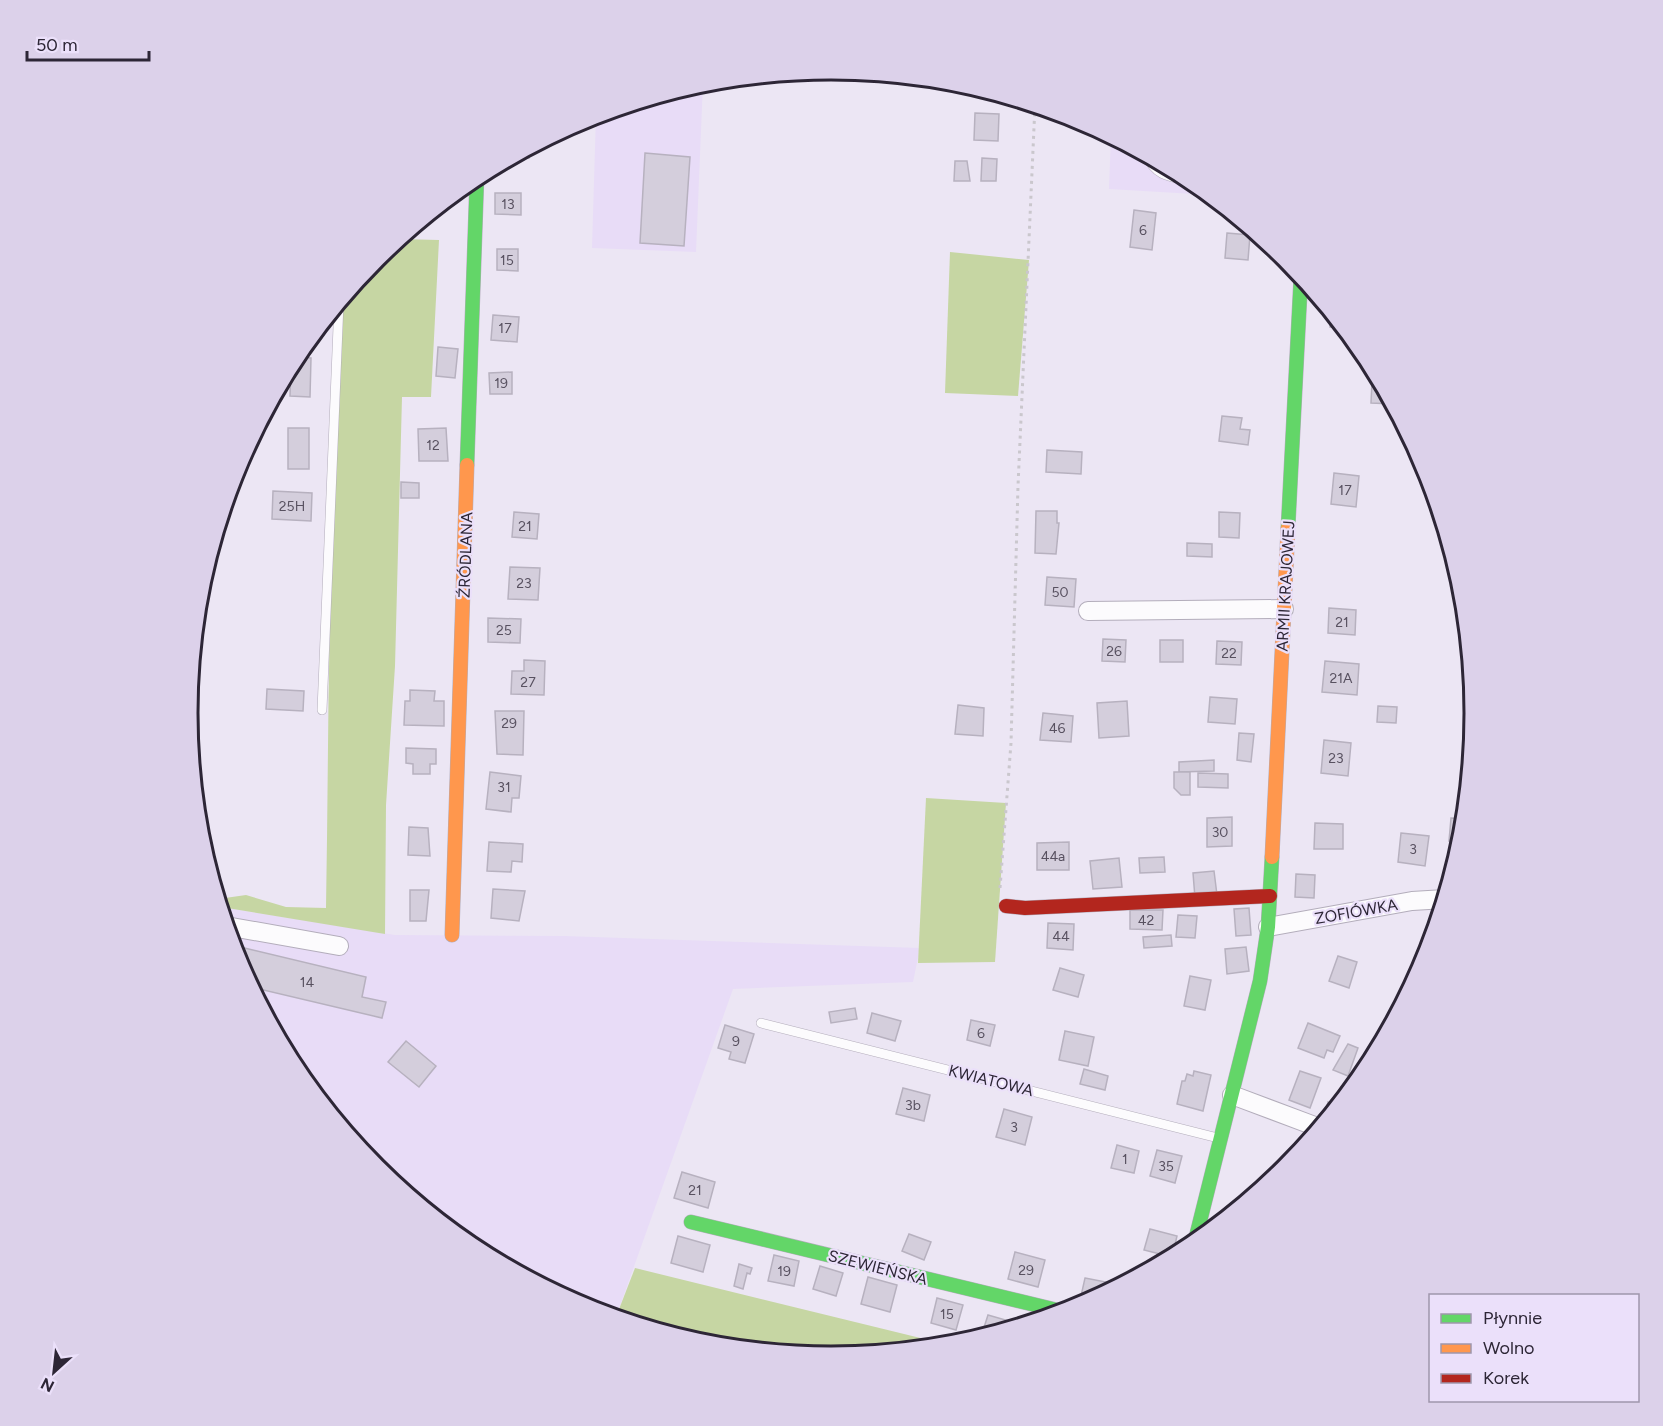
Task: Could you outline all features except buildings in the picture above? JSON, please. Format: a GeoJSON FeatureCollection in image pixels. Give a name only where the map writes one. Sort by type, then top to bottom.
{"type":"FeatureCollection","features":[{"type":"Feature","properties":{"kind":"street","name":"ŹRÓDLANA"},"geometry":{"type":"LineString","coordinates":[[452,935],[477,188]]}},
{"type":"Feature","properties":{"kind":"street","name":"ARMII KRAJOWEJ"},"geometry":{"type":"LineString","coordinates":[[1268,927],[1300,287]]}},
{"type":"Feature","properties":{"kind":"street"},"geometry":{"type":"LineString","coordinates":[[1088,611],[1284,609]]}},
{"type":"Feature","properties":{"kind":"street"},"geometry":{"type":"LineString","coordinates":[[1006,906],[1025,908],[1270,896]]}},
{"type":"Feature","properties":{"kind":"street","name":"ZOFIÓWKA"},"geometry":{"type":"LineString","coordinates":[[1268,927],[1412,901],[1436,900]]}},
{"type":"Feature","properties":{"kind":"street"},"geometry":{"type":"LineString","coordinates":[[1198,1230],[1260,981],[1268,927]]}},
{"type":"Feature","properties":{"kind":"street"},"geometry":{"type":"LineString","coordinates":[[236,928],[339,946]]}},
{"type":"Feature","properties":{"kind":"street"},"geometry":{"type":"LineString","coordinates":[[1232,1095],[1313,1125]]}},
{"type":"Feature","properties":{"kind":"street","name":"SZEWIEŃSKA"},"geometry":{"type":"LineString","coordinates":[[691,1222],[1048,1308]]}},
{"type":"Feature","properties":{"kind":"lane"},"geometry":{"type":"LineString","coordinates":[[1152,166],[1160,174],[1166,175]]}},
{"type":"Feature","properties":{"kind":"lane"},"geometry":{"type":"LineString","coordinates":[[322,710],[338,315]]}},
{"type":"Feature","properties":{"kind":"lane","name":"KWIATOWA"},"geometry":{"type":"LineString","coordinates":[[761,1023],[1220,1138]]}},
{"type":"Feature","properties":{"kind":"path"},"geometry":{"type":"LineString","coordinates":[[1006,906],[999,896],[1011,743],[1018,486],[1035,113]]}},
{"type":"Feature","properties":{"kind":"shaded area"},"geometry":{"type":"Polygon","coordinates":[[[703,93],[696,252],[592,248],[596,125],[628,113],[703,93]]]}},
{"type":"Feature","properties":{"kind":"shaded area"},"geometry":{"type":"Polygon","coordinates":[[[1111,144],[1148,164],[1194,194],[1109,189],[1111,144]]]}},
{"type":"Feature","properties":{"kind":"shaded area"},"geometry":{"type":"Polygon","coordinates":[[[229,908],[395,935],[564,936],[920,948],[913,982],[733,989],[619,1309],[551,1281],[480,1240],[446,1216],[384,1161],[329,1099],[283,1030],[246,955],[229,908]]]}},
{"type":"Feature","properties":{"kind":"green space"},"geometry":{"type":"Polygon","coordinates":[[[412,239],[439,240],[431,397],[402,397],[395,666],[386,805],[385,934],[229,908],[226,898],[246,895],[286,907],[326,908],[330,598],[339,412],[341,312],[355,295],[412,239]]]}},
{"type":"Feature","properties":{"kind":"green space"},"geometry":{"type":"Polygon","coordinates":[[[950,252],[1029,260],[1018,396],[945,393],[950,252]]]}},
{"type":"Feature","properties":{"kind":"green space"},"geometry":{"type":"Polygon","coordinates":[[[926,798],[1006,803],[995,962],[918,963],[926,798]]]}},
{"type":"Feature","properties":{"kind":"green space"},"geometry":{"type":"Polygon","coordinates":[[[635,1268],[925,1339],[873,1345],[790,1345],[708,1334],[668,1325],[619,1310],[635,1268]]]}},
{"type":"Feature","properties":{"kind":"traffic: fast"},"geometry":{"type":"LineString","coordinates":[[467,465],[477,188]]}},
{"type":"Feature","properties":{"kind":"traffic: fast"},"geometry":{"type":"LineString","coordinates":[[1288,528],[1300,287]]}},
{"type":"Feature","properties":{"kind":"traffic: fast"},"geometry":{"type":"LineString","coordinates":[[1198,1230],[1260,981],[1268,927],[1272,857]]}},
{"type":"Feature","properties":{"kind":"traffic: fast"},"geometry":{"type":"LineString","coordinates":[[691,1222],[1048,1308]]}},
{"type":"Feature","properties":{"kind":"traffic: slow"},"geometry":{"type":"LineString","coordinates":[[452,935],[467,465]]}},
{"type":"Feature","properties":{"kind":"traffic: slow"},"geometry":{"type":"LineString","coordinates":[[1272,857],[1288,528]]}},
{"type":"Feature","properties":{"kind":"traffic: jam"},"geometry":{"type":"LineString","coordinates":[[1006,906],[1025,908],[1270,896]]}}]}
